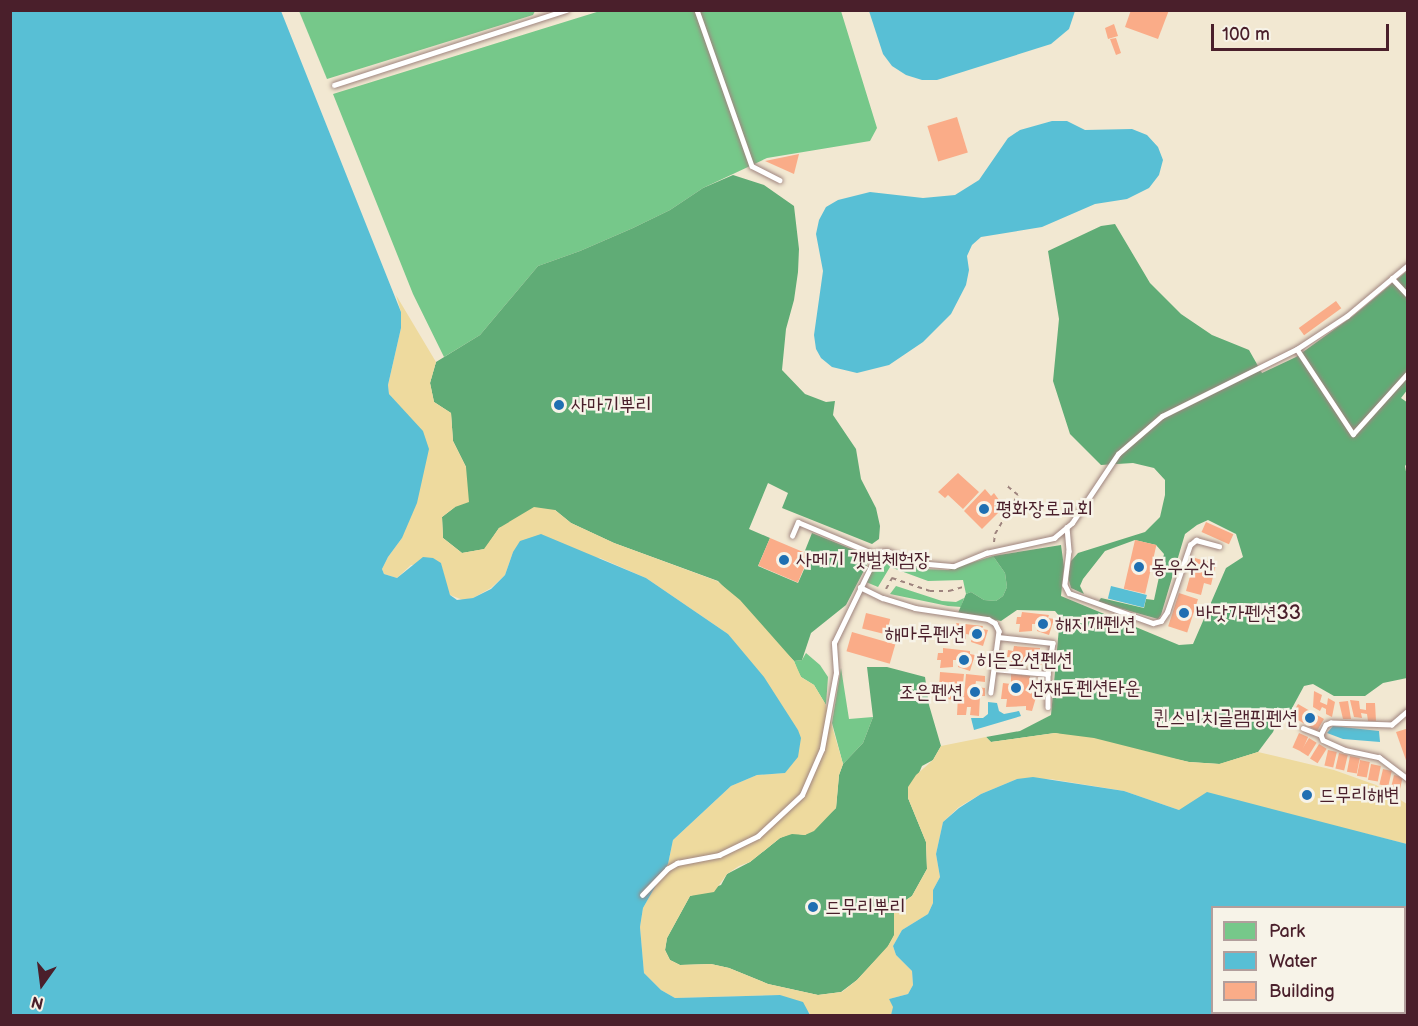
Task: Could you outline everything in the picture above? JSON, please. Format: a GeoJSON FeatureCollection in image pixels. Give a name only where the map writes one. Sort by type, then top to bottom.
{"type":"FeatureCollection","features":[{"type":"Feature","properties":{"kind":"lane"},"geometry":{"type":"LineString","coordinates":[[334,85],[549,13],[566,10]]}},
{"type":"Feature","properties":{"kind":"lane"},"geometry":{"type":"LineString","coordinates":[[697,10],[752,166],[780,180]]}},
{"type":"Feature","properties":{"kind":"lane"},"geometry":{"type":"LineString","coordinates":[[642,895],[667,869],[677,864],[718,855],[758,836],[802,795],[822,749],[836,672],[834,643],[877,555],[887,551],[917,563],[954,566],[994,551],[1054,538],[1066,527],[1118,454],[1162,416],[1297,349],[1347,315],[1407,266]]}},
{"type":"Feature","properties":{"kind":"lane"},"geometry":{"type":"LineString","coordinates":[[1392,278],[1407,295]]}},
{"type":"Feature","properties":{"kind":"lane"},"geometry":{"type":"LineString","coordinates":[[1297,349],[1353,435],[1407,373]]}},
{"type":"Feature","properties":{"kind":"lane"},"geometry":{"type":"LineString","coordinates":[[792,536],[798,522],[877,555]]}},
{"type":"Feature","properties":{"kind":"lane"},"geometry":{"type":"LineString","coordinates":[[1066,527],[1069,551],[1065,585],[1069,593],[1153,622],[1161,621],[1167,612],[1190,545],[1196,540],[1219,546]]}},
{"type":"Feature","properties":{"kind":"lane"},"geometry":{"type":"LineString","coordinates":[[860,587],[915,608],[988,619],[995,623],[999,631],[991,692]]}},
{"type":"Feature","properties":{"kind":"lane"},"geometry":{"type":"LineString","coordinates":[[998,637],[1053,643],[1048,674],[1048,707]]}},
{"type":"Feature","properties":{"kind":"lane"},"geometry":{"type":"LineString","coordinates":[[994,669],[1048,674]]}},
{"type":"Feature","properties":{"kind":"lane"},"geometry":{"type":"LineString","coordinates":[[1321,735],[1326,725],[1331,723],[1392,725],[1407,711]]}},
{"type":"Feature","properties":{"kind":"lane"},"geometry":{"type":"LineString","coordinates":[[1304,728],[1321,735],[1323,740],[1345,750],[1379,757],[1407,779]]}},
{"type":"Feature","properties":{"kind":"path"},"geometry":{"type":"LineString","coordinates":[[994,551],[995,534],[1018,495],[1006,485]]}},
{"type":"Feature","properties":{"kind":"path"},"geometry":{"type":"LineString","coordinates":[[882,597],[892,578],[930,591],[949,591],[963,587]]}},
{"type":"Feature","properties":{"kind":"green space"},"geometry":{"type":"Polygon","coordinates":[[[299,11],[535,11],[533,15],[327,79],[299,11]]]}},
{"type":"Feature","properties":{"kind":"green space"},"geometry":{"type":"Polygon","coordinates":[[[600,11],[841,11],[877,128],[870,141],[767,158],[703,188],[670,210],[633,228],[538,266],[480,335],[444,357],[413,294],[333,94],[600,11]]]}},
{"type":"Feature","properties":{"kind":"green space"},"geometry":{"type":"Polygon","coordinates":[[[733,175],[764,185],[794,206],[799,249],[798,272],[794,300],[786,329],[782,370],[805,394],[826,402],[835,401],[833,415],[856,449],[861,479],[876,508],[880,526],[879,539],[872,544],[782,508],[788,493],[768,483],[749,529],[770,538],[758,566],[798,583],[810,556],[804,553],[812,533],[871,557],[846,605],[811,633],[802,660],[794,661],[718,581],[614,543],[571,523],[555,510],[499,528],[485,549],[462,553],[443,538],[442,517],[455,507],[466,467],[453,441],[451,413],[434,402],[430,383],[436,362],[480,335],[538,266],[633,228],[670,210],[703,188],[733,175]]]}},
{"type":"Feature","properties":{"kind":"green space"},"geometry":{"type":"Polygon","coordinates":[[[1115,224],[1150,283],[1181,314],[1212,335],[1249,350],[1262,373],[1296,357],[1353,316],[1407,271],[1408,389],[1401,398],[1408,403],[1408,462],[1405,466],[1408,483],[1407,678],[1383,683],[1365,696],[1334,696],[1313,684],[1304,686],[1291,710],[1282,710],[1273,732],[1258,752],[1220,764],[1189,762],[1055,733],[991,742],[986,737],[1020,731],[1051,715],[1060,617],[1055,611],[1017,610],[1001,621],[958,613],[966,594],[971,592],[984,600],[996,601],[1003,596],[1007,587],[1005,573],[993,556],[1061,545],[1064,567],[1061,596],[1179,645],[1193,644],[1226,568],[1243,557],[1236,534],[1208,520],[1197,525],[1185,534],[1158,619],[1098,602],[1101,598],[1144,608],[1146,599],[1154,600],[1164,554],[1156,545],[1135,540],[1105,551],[1083,579],[1080,586],[1084,594],[1071,588],[1068,577],[1071,561],[1078,553],[1145,532],[1160,517],[1165,495],[1165,480],[1154,468],[1133,463],[1101,465],[1070,434],[1053,381],[1059,319],[1048,251],[1101,226],[1115,224]]]}},
{"type":"Feature","properties":{"kind":"green space"},"geometry":{"type":"Polygon","coordinates":[[[993,556],[1005,573],[1007,587],[1003,596],[996,601],[984,600],[971,592],[966,594],[963,580],[928,581],[890,567],[878,587],[866,582],[877,561],[884,557],[895,558],[922,569],[948,570],[993,556]]]}},
{"type":"Feature","properties":{"kind":"green space"},"geometry":{"type":"Polygon","coordinates":[[[896,586],[942,601],[956,602],[964,598],[961,607],[948,606],[890,594],[896,586]]]}},
{"type":"Feature","properties":{"kind":"green space"},"geometry":{"type":"Polygon","coordinates":[[[806,653],[820,665],[828,677],[826,705],[814,685],[801,677],[797,669],[794,661],[802,660],[806,653]]]}},
{"type":"Feature","properties":{"kind":"green space"},"geometry":{"type":"Polygon","coordinates":[[[867,667],[887,667],[925,677],[929,705],[941,746],[933,760],[922,766],[908,798],[926,842],[927,869],[912,896],[894,908],[894,936],[887,948],[857,980],[841,992],[818,995],[768,984],[729,968],[711,964],[680,965],[670,960],[665,950],[667,938],[690,896],[721,885],[727,874],[750,862],[780,838],[792,833],[805,835],[836,808],[839,775],[843,764],[863,743],[873,717],[867,667]]]}},
{"type":"Feature","properties":{"kind":"green space"},"geometry":{"type":"Polygon","coordinates":[[[841,668],[849,719],[873,717],[863,743],[843,764],[832,723],[841,668]]]}},
{"type":"Feature","properties":{"kind":"sand"},"geometry":{"type":"Polygon","coordinates":[[[396,295],[436,362],[430,383],[434,402],[451,413],[453,441],[466,467],[469,502],[455,507],[442,517],[443,538],[462,553],[484,549],[499,528],[534,507],[555,510],[571,523],[614,543],[717,581],[740,600],[794,661],[801,677],[814,685],[826,705],[843,764],[839,775],[836,808],[814,831],[805,835],[792,834],[780,838],[750,862],[727,874],[714,892],[690,896],[667,938],[665,950],[670,960],[680,965],[711,964],[729,968],[768,984],[818,995],[842,992],[857,980],[888,946],[894,935],[894,908],[912,896],[927,869],[926,842],[908,798],[908,787],[916,775],[933,760],[941,746],[986,737],[991,742],[1055,733],[1094,738],[1189,762],[1219,764],[1258,752],[1334,770],[1376,785],[1407,804],[1407,844],[1363,833],[1179,810],[1124,791],[1050,779],[1017,779],[981,794],[959,807],[943,822],[936,854],[940,877],[933,890],[933,903],[928,914],[902,930],[893,946],[896,955],[912,971],[913,985],[908,994],[889,999],[894,1007],[891,1015],[810,1015],[809,1012],[780,995],[675,998],[661,990],[644,973],[640,927],[643,908],[668,864],[673,840],[731,786],[757,775],[785,773],[798,730],[728,634],[646,578],[600,558],[513,552],[505,575],[491,588],[473,598],[463,600],[450,595],[441,563],[411,565],[397,578],[384,574],[382,569],[388,557],[402,538],[400,407],[389,394],[388,385],[401,328],[401,312],[396,295]]]}},
{"type":"Feature","properties":{"kind":"water"},"geometry":{"type":"Polygon","coordinates":[[[869,10],[1075,11],[1069,29],[1051,44],[937,80],[922,80],[906,75],[892,66],[883,54],[869,10]]]}},
{"type":"Feature","properties":{"kind":"water"},"geometry":{"type":"Polygon","coordinates":[[[10,11],[281,11],[401,312],[401,328],[388,385],[389,394],[423,431],[429,449],[417,503],[402,538],[382,569],[384,574],[397,578],[423,557],[433,558],[441,563],[450,595],[457,600],[473,598],[491,589],[505,575],[513,552],[520,541],[541,534],[646,578],[728,634],[764,677],[798,730],[801,738],[798,757],[785,773],[757,775],[731,786],[673,840],[668,864],[643,908],[640,927],[644,973],[661,990],[675,998],[780,995],[803,1002],[810,1015],[11,1015],[10,11]]]}},
{"type":"Feature","properties":{"kind":"water"},"geometry":{"type":"Polygon","coordinates":[[[1052,121],[1067,121],[1085,130],[1132,129],[1147,135],[1158,147],[1163,160],[1159,175],[1149,188],[1127,199],[1095,204],[1042,227],[981,237],[972,245],[967,256],[969,270],[966,285],[951,314],[923,342],[889,365],[857,373],[832,367],[821,358],[816,349],[814,335],[823,271],[816,234],[819,220],[826,207],[838,200],[870,192],[923,198],[955,195],[979,180],[1008,138],[1020,130],[1052,121]]]}},
{"type":"Feature","properties":{"kind":"water"},"geometry":{"type":"Polygon","coordinates":[[[1111,586],[1147,595],[1144,608],[1108,599],[1111,586]]]}},
{"type":"Feature","properties":{"kind":"water"},"geometry":{"type":"Polygon","coordinates":[[[988,702],[997,703],[999,711],[1004,714],[1019,711],[1021,716],[974,730],[971,718],[983,718],[988,714],[988,702]]]}},
{"type":"Feature","properties":{"kind":"water"},"geometry":{"type":"Polygon","coordinates":[[[1333,726],[1379,731],[1380,742],[1343,739],[1327,733],[1333,726]]]}},
{"type":"Feature","properties":{"kind":"water"},"geometry":{"type":"Polygon","coordinates":[[[1033,777],[1124,791],[1179,810],[1207,792],[1407,844],[1407,1015],[891,1015],[893,1007],[889,999],[908,994],[913,985],[912,971],[896,955],[893,946],[902,930],[928,914],[933,903],[933,890],[940,877],[936,854],[943,822],[981,794],[1017,779],[1033,777]]]}},
{"type":"Feature","properties":{"kind":"building"},"geometry":{"type":"Polygon","coordinates":[[[1131,10],[1169,10],[1158,39],[1125,27],[1131,10]]]}},
{"type":"Feature","properties":{"kind":"building"},"geometry":{"type":"Polygon","coordinates":[[[1114,24],[1118,36],[1108,39],[1105,28],[1114,24]]]}},
{"type":"Feature","properties":{"kind":"building"},"geometry":{"type":"Polygon","coordinates":[[[1116,38],[1121,53],[1116,55],[1110,39],[1116,38]]]}},
{"type":"Feature","properties":{"kind":"building"},"geometry":{"type":"Polygon","coordinates":[[[957,117],[968,152],[938,161],[927,126],[957,117]]]}},
{"type":"Feature","properties":{"kind":"building"},"geometry":{"type":"Polygon","coordinates":[[[799,154],[794,174],[765,161],[799,154]]]}},
{"type":"Feature","properties":{"kind":"building"},"geometry":{"type":"Polygon","coordinates":[[[1336,301],[1341,308],[1304,335],[1299,328],[1336,301]]]}},
{"type":"Feature","properties":{"kind":"building","name":"평화장로교회"},"geometry":{"type":"Polygon","coordinates":[[[958,473],[979,492],[963,509],[948,495],[945,498],[938,492],[958,473]]]}},
{"type":"Feature","properties":{"kind":"building","name":"평화장로교회"},"geometry":{"type":"Polygon","coordinates":[[[985,489],[991,496],[994,493],[1004,507],[982,529],[964,511],[985,489]]]}},
{"type":"Feature","properties":{"kind":"building"},"geometry":{"type":"Polygon","coordinates":[[[1206,522],[1233,534],[1229,544],[1202,532],[1206,522]]]}},
{"type":"Feature","properties":{"kind":"building","name":"사메기 갯벌체험장"},"geometry":{"type":"Polygon","coordinates":[[[770,538],[810,555],[798,582],[758,566],[770,538]]]}},
{"type":"Feature","properties":{"kind":"building","name":"동우수산"},"geometry":{"type":"Polygon","coordinates":[[[1135,540],[1156,545],[1145,594],[1124,589],[1135,540]]]}},
{"type":"Feature","properties":{"kind":"building"},"geometry":{"type":"Polygon","coordinates":[[[1195,558],[1216,564],[1211,585],[1204,583],[1201,595],[1186,591],[1195,558]]]}},
{"type":"Feature","properties":{"kind":"building","name":"바닷가펜션33"},"geometry":{"type":"Polygon","coordinates":[[[1179,593],[1198,599],[1187,632],[1168,626],[1179,593]]]}},
{"type":"Feature","properties":{"kind":"building","name":"해지개펜션"},"geometry":{"type":"Polygon","coordinates":[[[1022,612],[1049,615],[1048,618],[1054,619],[1049,635],[1037,631],[1038,624],[1032,624],[1032,631],[1019,632],[1020,624],[1016,624],[1017,617],[1021,617],[1022,612]]]}},
{"type":"Feature","properties":{"kind":"building"},"geometry":{"type":"Polygon","coordinates":[[[866,613],[890,619],[886,635],[862,629],[866,613]]]}},
{"type":"Feature","properties":{"kind":"building","name":"해마루펜션"},"geometry":{"type":"Polygon","coordinates":[[[956,623],[983,626],[982,629],[988,630],[983,646],[971,642],[972,635],[966,634],[966,641],[953,643],[954,635],[950,634],[951,627],[956,628],[956,623]]]}},
{"type":"Feature","properties":{"kind":"building"},"geometry":{"type":"Polygon","coordinates":[[[852,632],[895,644],[890,664],[846,651],[852,632]]]}},
{"type":"Feature","properties":{"kind":"building"},"geometry":{"type":"Polygon","coordinates":[[[1014,646],[1040,648],[1040,651],[1046,652],[1040,668],[1029,665],[1029,657],[1024,657],[1023,664],[1011,665],[1011,657],[1007,657],[1008,650],[1013,651],[1014,646]]]}},
{"type":"Feature","properties":{"kind":"building","name":"히든오션펜션"},"geometry":{"type":"Polygon","coordinates":[[[943,648],[970,651],[970,654],[975,655],[970,671],[958,667],[959,660],[953,660],[953,667],[940,668],[941,660],[937,660],[938,653],[943,653],[943,648]]]}},
{"type":"Feature","properties":{"kind":"building"},"geometry":{"type":"Polygon","coordinates":[[[940,672],[964,674],[962,694],[957,694],[957,700],[944,699],[945,689],[939,688],[940,672]]]}},
{"type":"Feature","properties":{"kind":"building","name":"조은펜션"},"geometry":{"type":"Polygon","coordinates":[[[966,674],[985,676],[985,682],[976,681],[975,687],[985,688],[985,696],[980,696],[979,716],[970,715],[971,707],[967,707],[966,715],[957,715],[958,696],[964,696],[966,674]]]}},
{"type":"Feature","properties":{"kind":"building","name":"선재도펜션타운"},"geometry":{"type":"Polygon","coordinates":[[[1011,674],[1030,676],[1029,693],[1037,694],[1032,711],[1026,710],[1026,706],[1006,707],[1007,699],[1001,699],[1003,683],[1011,684],[1011,674]]]}},
{"type":"Feature","properties":{"kind":"building"},"geometry":{"type":"Polygon","coordinates":[[[1314,691],[1322,695],[1320,702],[1327,705],[1328,698],[1335,702],[1332,717],[1326,714],[1326,709],[1322,707],[1320,711],[1313,707],[1314,691]]]}},
{"type":"Feature","properties":{"kind":"building"},"geometry":{"type":"Polygon","coordinates":[[[1350,700],[1359,701],[1360,709],[1366,710],[1366,703],[1375,703],[1376,721],[1368,721],[1367,714],[1361,713],[1362,718],[1354,717],[1350,700]]]}},
{"type":"Feature","properties":{"kind":"building"},"geometry":{"type":"Polygon","coordinates":[[[1348,701],[1351,719],[1343,719],[1339,702],[1348,701]]]}},
{"type":"Feature","properties":{"kind":"building","name":"퀸스비치글램핑펜션"},"geometry":{"type":"Polygon","coordinates":[[[1298,704],[1324,719],[1317,731],[1291,716],[1298,704]]]}},
{"type":"Feature","properties":{"kind":"building"},"geometry":{"type":"Polygon","coordinates":[[[1406,729],[1408,733],[1407,763],[1396,732],[1406,729]]]}},
{"type":"Feature","properties":{"kind":"building"},"geometry":{"type":"Polygon","coordinates":[[[1299,733],[1308,737],[1302,752],[1292,748],[1299,733]]]}},
{"type":"Feature","properties":{"kind":"building"},"geometry":{"type":"Polygon","coordinates":[[[1309,738],[1317,743],[1308,756],[1301,752],[1309,738]]]}},
{"type":"Feature","properties":{"kind":"building"},"geometry":{"type":"Polygon","coordinates":[[[1319,744],[1327,749],[1318,763],[1310,758],[1319,744]]]}},
{"type":"Feature","properties":{"kind":"building"},"geometry":{"type":"Polygon","coordinates":[[[1328,750],[1337,752],[1333,768],[1324,766],[1328,750]]]}},
{"type":"Feature","properties":{"kind":"building"},"geometry":{"type":"Polygon","coordinates":[[[1339,753],[1348,755],[1344,771],[1335,769],[1339,753]]]}},
{"type":"Feature","properties":{"kind":"building"},"geometry":{"type":"Polygon","coordinates":[[[1350,756],[1360,758],[1357,774],[1347,772],[1350,756]]]}},
{"type":"Feature","properties":{"kind":"building"},"geometry":{"type":"Polygon","coordinates":[[[1360,760],[1370,762],[1367,778],[1357,776],[1360,760]]]}},
{"type":"Feature","properties":{"kind":"building"},"geometry":{"type":"Polygon","coordinates":[[[1371,764],[1381,766],[1378,782],[1368,780],[1371,764]]]}},
{"type":"Feature","properties":{"kind":"building"},"geometry":{"type":"Polygon","coordinates":[[[1383,769],[1392,771],[1388,787],[1379,785],[1383,769]]]}},
{"type":"Feature","properties":{"kind":"building"},"geometry":{"type":"Polygon","coordinates":[[[1394,775],[1403,777],[1399,793],[1390,791],[1394,775]]]}},
{"type":"Feature","properties":{"kind":"place","name":"사마기뿌리"},"geometry":{"type":"Point","coordinates":[559,405]}},
{"type":"Feature","properties":{"kind":"place","name":"평화장로교회"},"geometry":{"type":"Point","coordinates":[984,509]}},
{"type":"Feature","properties":{"kind":"place","name":"사메기 갯벌체험장"},"geometry":{"type":"Point","coordinates":[784,560]}},
{"type":"Feature","properties":{"kind":"place","name":"동우수산"},"geometry":{"type":"Point","coordinates":[1139,567]}},
{"type":"Feature","properties":{"kind":"place","name":"바닷가펜션33"},"geometry":{"type":"Point","coordinates":[1184,613]}},
{"type":"Feature","properties":{"kind":"place","name":"해지개펜션"},"geometry":{"type":"Point","coordinates":[1043,624]}},
{"type":"Feature","properties":{"kind":"place","name":"해마루펜션"},"geometry":{"type":"Point","coordinates":[977,634]}},
{"type":"Feature","properties":{"kind":"place","name":"히든오션펜션"},"geometry":{"type":"Point","coordinates":[964,660]}},
{"type":"Feature","properties":{"kind":"place","name":"선재도펜션타운"},"geometry":{"type":"Point","coordinates":[1016,688]}},
{"type":"Feature","properties":{"kind":"place","name":"조은펜션"},"geometry":{"type":"Point","coordinates":[975,692]}},
{"type":"Feature","properties":{"kind":"place","name":"퀸스비치글램핑펜션"},"geometry":{"type":"Point","coordinates":[1310,718]}},
{"type":"Feature","properties":{"kind":"place","name":"드무리해변"},"geometry":{"type":"Point","coordinates":[1307,795]}},
{"type":"Feature","properties":{"kind":"place","name":"드무리뿌리"},"geometry":{"type":"Point","coordinates":[813,907]}}]}
